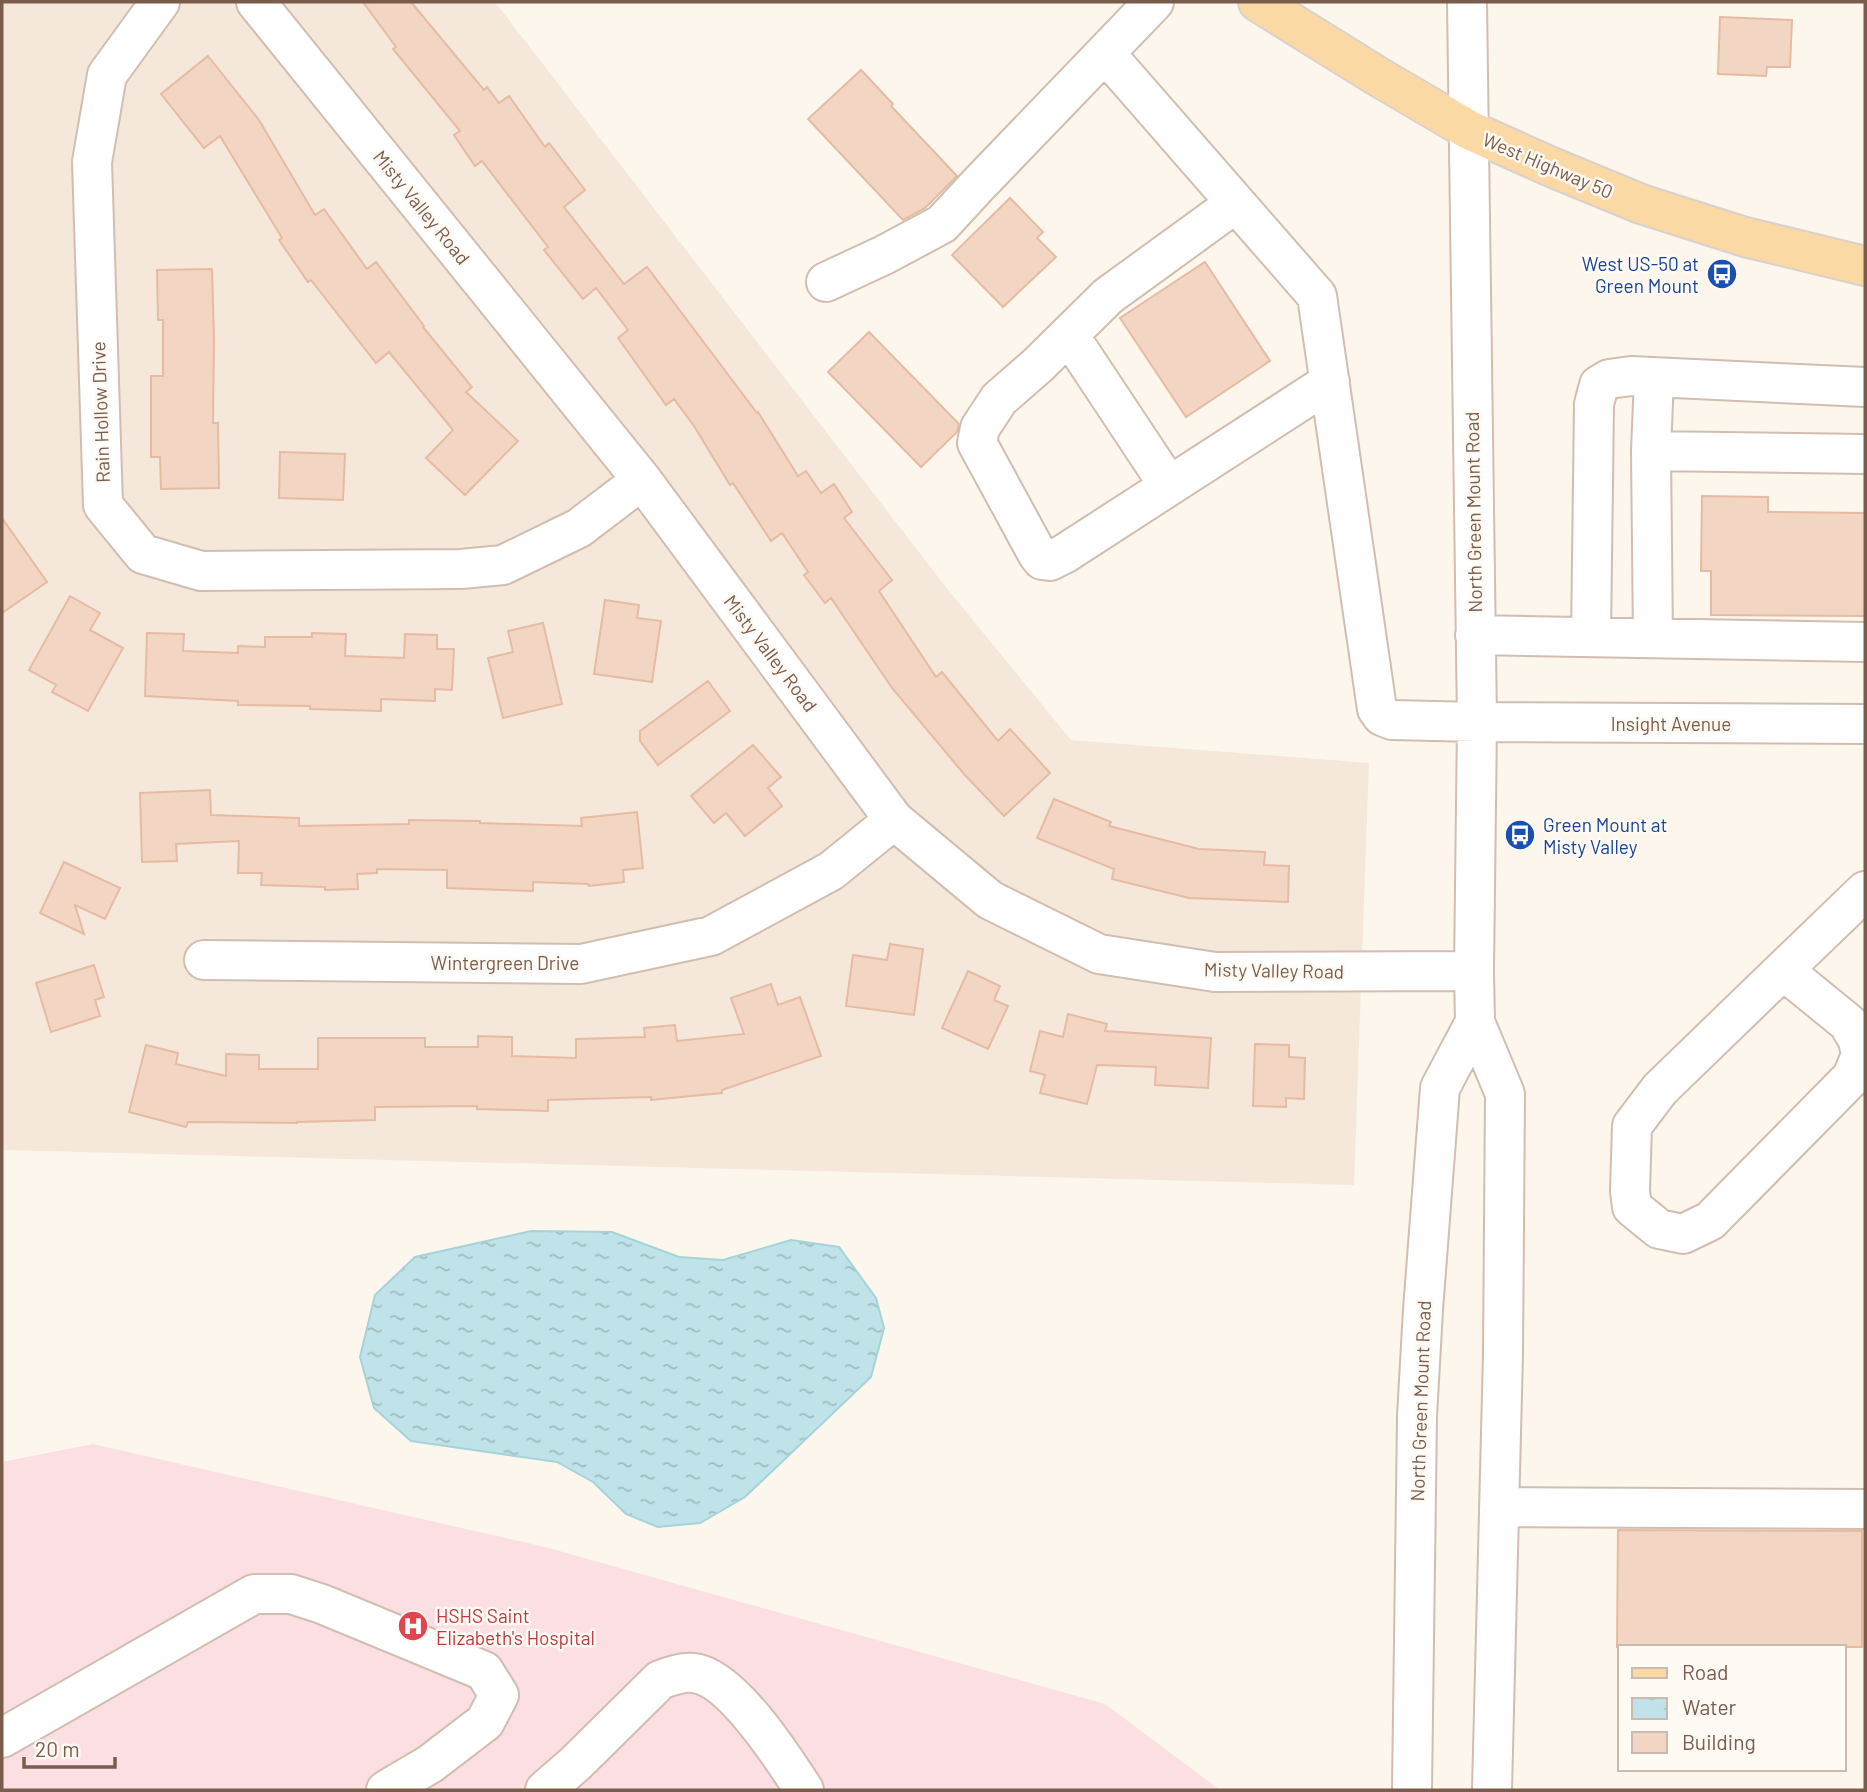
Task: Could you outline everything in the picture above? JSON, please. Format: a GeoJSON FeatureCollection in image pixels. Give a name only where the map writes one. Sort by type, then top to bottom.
{"type":"FeatureCollection","features":[{"type":"Feature","properties":{"kind":"main road","name":"West Highway 50"},"geometry":{"type":"LineString","coordinates":[[1258,2],[1469,131],[1549,166],[1642,204],[1745,237],[1865,266]]}},
{"type":"Feature","properties":{"kind":"street","name":"Rain Hollow Drive"},"geometry":{"type":"LineString","coordinates":[[160,2],[107,75],[92,162],[103,505],[143,554],[201,571],[461,569],[503,565],[579,528],[642,480]]}},
{"type":"Feature","properties":{"kind":"street","name":"Misty Valley Road"},"geometry":{"type":"LineString","coordinates":[[256,2],[642,480],[894,820],[990,900],[1099,954],[1215,972],[1474,971]]}},
{"type":"Feature","properties":{"kind":"street"},"geometry":{"type":"LineString","coordinates":[[826,282],[943,225],[977,186],[1154,2]]}},
{"type":"Feature","properties":{"kind":"street","name":"North Green Mount Road"},"geometry":{"type":"LineString","coordinates":[[1467,2],[1477,722],[1475,1022],[1505,1094],[1503,1354],[1492,1790]]}},
{"type":"Feature","properties":{"kind":"street","name":"Insight Avenue"},"geometry":{"type":"LineString","coordinates":[[1105,53],[1317,296],[1377,709],[1382,716],[1392,720],[1477,722],[1865,724]]}},
{"type":"Feature","properties":{"kind":"street"},"geometry":{"type":"LineString","coordinates":[[1236,203],[1108,296],[1038,366],[999,399],[980,428],[977,443],[1042,560],[1050,561],[1330,382]]}},
{"type":"Feature","properties":{"kind":"street"},"geometry":{"type":"LineString","coordinates":[[1069,335],[1169,486]]}},
{"type":"Feature","properties":{"kind":"street"},"geometry":{"type":"LineString","coordinates":[[1591,637],[1594,404],[1599,385],[1609,379],[1643,377],[1865,387]]}},
{"type":"Feature","properties":{"kind":"street"},"geometry":{"type":"LineString","coordinates":[[1643,377],[1651,452],[1653,638]]}},
{"type":"Feature","properties":{"kind":"street"},"geometry":{"type":"LineString","coordinates":[[1651,452],[1865,454]]}},
{"type":"Feature","properties":{"kind":"street"},"geometry":{"type":"LineString","coordinates":[[1475,635],[1865,642]]}},
{"type":"Feature","properties":{"kind":"street","name":"Wintergreen Drive"},"geometry":{"type":"LineString","coordinates":[[204,960],[581,964],[711,936],[831,871],[894,820]]}},
{"type":"Feature","properties":{"kind":"street"},"geometry":{"type":"LineString","coordinates":[[1783,971],[1848,1023],[1858,1040],[1861,1055],[1852,1077],[1710,1221],[1683,1234],[1659,1229],[1632,1206],[1632,1126],[1660,1089],[1865,891]]}},
{"type":"Feature","properties":{"kind":"street","name":"North Green Mount Road"},"geometry":{"type":"LineString","coordinates":[[1412,1790],[1417,1416],[1440,1088],[1475,1022]]}},
{"type":"Feature","properties":{"kind":"street"},"geometry":{"type":"LineString","coordinates":[[1499,1507],[1865,1509]]}},
{"type":"Feature","properties":{"kind":"street"},"geometry":{"type":"LineString","coordinates":[[2,1738],[254,1594],[291,1594],[322,1604],[484,1671],[499,1695],[485,1721],[430,1764],[386,1790]]}},
{"type":"Feature","properties":{"kind":"street"},"geometry":{"type":"LineString","coordinates":[[545,1790],[660,1680],[694,1672],[726,1689],[751,1716],[804,1790]]}},
{"type":"Feature","properties":{"kind":"shaded area"},"geometry":{"type":"Polygon","coordinates":[[[2,2],[495,2],[945,586],[1071,740],[1369,763],[1354,1185],[2,1150],[2,2]]]}},
{"type":"Feature","properties":{"kind":"shaded area","name":"HSHS Saint Elizabeth's Hospital"},"geometry":{"type":"Polygon","coordinates":[[[93,1444],[545,1547],[1105,1704],[1220,1790],[2,1790],[2,1462],[93,1444]]]}},
{"type":"Feature","properties":{"kind":"water"},"geometry":{"type":"Polygon","coordinates":[[[531,1231],[612,1232],[679,1257],[723,1260],[791,1240],[839,1247],[876,1298],[884,1328],[871,1377],[745,1497],[700,1523],[658,1527],[626,1514],[593,1482],[557,1462],[411,1441],[374,1408],[360,1357],[375,1295],[415,1257],[531,1231]]]}},
{"type":"Feature","properties":{"kind":"building"},"geometry":{"type":"Polygon","coordinates":[[[363,2],[411,2],[484,90],[487,87],[499,103],[509,96],[545,147],[549,143],[585,190],[564,207],[624,284],[647,267],[758,412],[798,476],[806,471],[821,493],[834,484],[852,512],[844,518],[892,580],[879,591],[936,677],[942,672],[998,741],[1010,729],[1050,773],[1004,816],[964,774],[892,688],[831,598],[825,603],[804,575],[808,572],[782,533],[771,541],[733,483],[730,485],[674,399],[666,405],[618,338],[628,330],[596,288],[583,299],[544,250],[548,247],[482,161],[475,166],[454,135],[460,131],[393,49],[396,47],[363,2]]]}},
{"type":"Feature","properties":{"kind":"building"},"geometry":{"type":"Polygon","coordinates":[[[1720,17],[1792,20],[1790,67],[1767,67],[1766,76],[1718,74],[1720,17]]]}},
{"type":"Feature","properties":{"kind":"building"},"geometry":{"type":"Polygon","coordinates":[[[208,56],[259,120],[315,215],[324,209],[367,269],[376,262],[423,327],[472,387],[466,392],[518,441],[465,495],[426,458],[453,430],[389,352],[376,363],[311,280],[308,282],[279,240],[282,238],[220,136],[204,148],[161,94],[208,56]]]}},
{"type":"Feature","properties":{"kind":"building"},"geometry":{"type":"Polygon","coordinates":[[[861,70],[957,176],[925,208],[903,220],[808,119],[861,70]]]}},
{"type":"Feature","properties":{"kind":"building"},"geometry":{"type":"Polygon","coordinates":[[[1010,198],[1043,232],[1037,238],[1056,257],[1003,307],[952,255],[1010,198]]]}},
{"type":"Feature","properties":{"kind":"building"},"geometry":{"type":"Polygon","coordinates":[[[1205,262],[1270,361],[1186,417],[1120,318],[1205,262]]]}},
{"type":"Feature","properties":{"kind":"building"},"geometry":{"type":"Polygon","coordinates":[[[212,269],[213,423],[218,423],[219,488],[161,489],[160,457],[151,457],[151,376],[163,376],[163,320],[158,320],[157,270],[212,269]]]}},
{"type":"Feature","properties":{"kind":"building"},"geometry":{"type":"Polygon","coordinates":[[[869,332],[959,424],[957,432],[921,467],[828,372],[869,332]]]}},
{"type":"Feature","properties":{"kind":"building"},"geometry":{"type":"Polygon","coordinates":[[[280,452],[345,454],[343,500],[279,498],[280,452]]]}},
{"type":"Feature","properties":{"kind":"building"},"geometry":{"type":"Polygon","coordinates":[[[1702,496],[1768,497],[1768,512],[1865,513],[1865,616],[1711,615],[1711,571],[1701,571],[1702,496]]]}},
{"type":"Feature","properties":{"kind":"building"},"geometry":{"type":"Polygon","coordinates":[[[2,518],[47,582],[2,613],[2,518]]]}},
{"type":"Feature","properties":{"kind":"building"},"geometry":{"type":"Polygon","coordinates":[[[70,596],[100,613],[90,630],[123,648],[88,711],[52,692],[56,685],[29,670],[70,596]]]}},
{"type":"Feature","properties":{"kind":"building"},"geometry":{"type":"Polygon","coordinates":[[[605,600],[639,605],[637,618],[661,621],[652,682],[594,674],[605,600]]]}},
{"type":"Feature","properties":{"kind":"building"},"geometry":{"type":"Polygon","coordinates":[[[543,623],[562,704],[503,718],[488,658],[513,652],[508,631],[543,623]]]}},
{"type":"Feature","properties":{"kind":"building"},"geometry":{"type":"Polygon","coordinates":[[[147,633],[184,634],[183,651],[238,653],[238,646],[265,647],[265,637],[312,637],[312,633],[346,634],[345,656],[404,658],[405,634],[437,635],[437,649],[454,649],[452,690],[435,689],[435,701],[381,699],[381,711],[238,705],[238,701],[145,696],[147,633]]]}},
{"type":"Feature","properties":{"kind":"building"},"geometry":{"type":"Polygon","coordinates":[[[708,681],[730,711],[658,765],[640,741],[640,731],[708,681]]]}},
{"type":"Feature","properties":{"kind":"building"},"geometry":{"type":"Polygon","coordinates":[[[753,745],[781,777],[768,788],[782,806],[745,836],[726,813],[714,823],[691,796],[753,745]]]}},
{"type":"Feature","properties":{"kind":"building"},"geometry":{"type":"Polygon","coordinates":[[[210,790],[211,815],[299,818],[299,826],[409,824],[409,820],[582,826],[581,818],[637,812],[643,868],[623,870],[624,882],[589,886],[533,882],[533,891],[447,888],[447,870],[377,869],[377,873],[357,874],[358,889],[325,890],[325,887],[261,885],[262,873],[238,873],[239,841],[176,844],[177,861],[142,862],[140,793],[210,790]]]}},
{"type":"Feature","properties":{"kind":"building"},"geometry":{"type":"Polygon","coordinates":[[[1054,799],[1111,822],[1109,826],[1199,849],[1265,852],[1264,865],[1289,866],[1288,902],[1189,898],[1112,879],[1114,869],[1037,838],[1054,799]]]}},
{"type":"Feature","properties":{"kind":"building"},"geometry":{"type":"Polygon","coordinates":[[[64,862],[120,888],[105,919],[75,905],[84,934],[40,913],[64,862]]]}},
{"type":"Feature","properties":{"kind":"building"},"geometry":{"type":"Polygon","coordinates":[[[890,944],[923,949],[914,1015],[846,1006],[853,955],[887,960],[890,944]]]}},
{"type":"Feature","properties":{"kind":"building"},"geometry":{"type":"Polygon","coordinates":[[[94,965],[104,997],[95,1000],[100,1016],[51,1032],[36,983],[94,965]]]}},
{"type":"Feature","properties":{"kind":"building"},"geometry":{"type":"Polygon","coordinates":[[[968,971],[1000,986],[994,1000],[1008,1006],[988,1049],[942,1028],[968,971]]]}},
{"type":"Feature","properties":{"kind":"building"},"geometry":{"type":"Polygon","coordinates":[[[771,984],[778,1005],[800,997],[821,1056],[722,1090],[722,1093],[651,1100],[651,1097],[548,1100],[548,1111],[477,1109],[477,1106],[375,1107],[375,1120],[297,1123],[188,1122],[186,1127],[129,1112],[146,1045],[178,1053],[176,1064],[226,1076],[226,1054],[259,1055],[259,1069],[318,1069],[318,1038],[425,1038],[425,1047],[478,1047],[478,1036],[512,1037],[512,1056],[576,1058],[576,1039],[645,1037],[644,1028],[675,1025],[677,1041],[744,1034],[731,998],[771,984]]]}},
{"type":"Feature","properties":{"kind":"building"},"geometry":{"type":"Polygon","coordinates":[[[1068,1014],[1107,1024],[1105,1031],[1211,1038],[1208,1088],[1155,1085],[1156,1067],[1097,1065],[1087,1104],[1040,1093],[1045,1075],[1030,1071],[1040,1031],[1063,1037],[1068,1014]]]}},
{"type":"Feature","properties":{"kind":"building"},"geometry":{"type":"Polygon","coordinates":[[[1255,1044],[1289,1045],[1289,1057],[1305,1058],[1304,1099],[1286,1098],[1286,1107],[1253,1106],[1255,1044]]]}},
{"type":"Feature","properties":{"kind":"building"},"geometry":{"type":"Polygon","coordinates":[[[1618,1530],[1862,1531],[1862,1647],[1617,1647],[1618,1530]]]}},
{"type":"Feature","properties":{"kind":"place","name":"West US-50 at Green Mount"},"geometry":{"type":"Point","coordinates":[1722,274]}},
{"type":"Feature","properties":{"kind":"place","name":"Green Mount at Misty Valley"},"geometry":{"type":"Point","coordinates":[1520,835]}},
{"type":"Feature","properties":{"kind":"place","name":"HSHS Saint Elizabeth's Hospital"},"geometry":{"type":"Point","coordinates":[413,1626]}}]}
